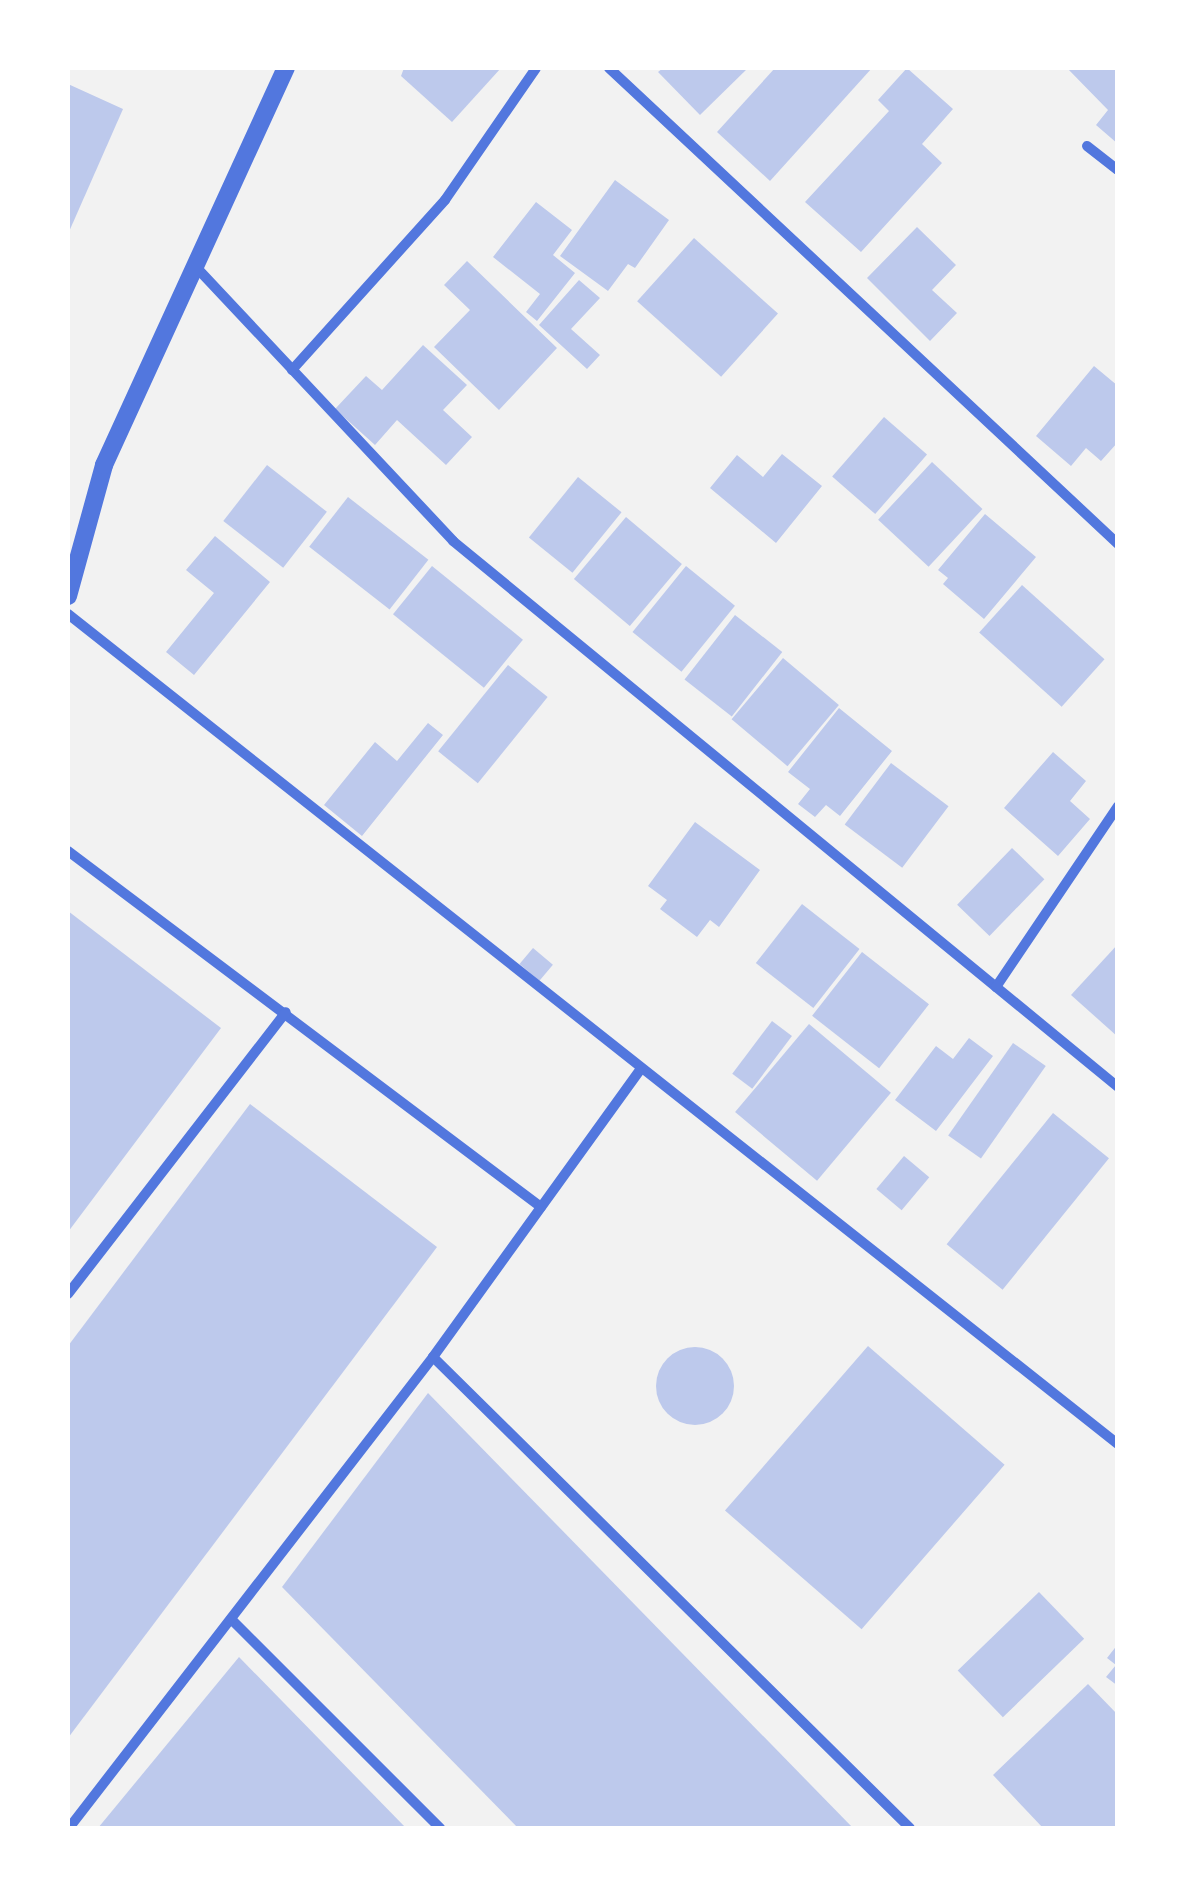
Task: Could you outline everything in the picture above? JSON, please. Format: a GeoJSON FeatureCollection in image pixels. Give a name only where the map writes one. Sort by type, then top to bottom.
{"type":"FeatureCollection","features":[{"type":"Feature","properties":{"kind":"street"},"geometry":{"type":"LineString","coordinates":[[68,596],[104,465],[286,68]]}},
{"type":"Feature","properties":{"kind":"street"},"geometry":{"type":"LineString","coordinates":[[292,370],[445,200],[536,68]]}},
{"type":"Feature","properties":{"kind":"street"},"geometry":{"type":"LineString","coordinates":[[609,68],[1118,544]]}},
{"type":"Feature","properties":{"kind":"street"},"geometry":{"type":"LineString","coordinates":[[1087,146],[1118,170]]}},
{"type":"Feature","properties":{"kind":"street"},"geometry":{"type":"LineString","coordinates":[[196,268],[454,541],[1118,1088]]}},
{"type":"Feature","properties":{"kind":"street"},"geometry":{"type":"LineString","coordinates":[[68,614],[639,1071],[1118,1444]]}},
{"type":"Feature","properties":{"kind":"street"},"geometry":{"type":"LineString","coordinates":[[996,987],[1118,806]]}},
{"type":"Feature","properties":{"kind":"street"},"geometry":{"type":"LineString","coordinates":[[68,851],[541,1207]]}},
{"type":"Feature","properties":{"kind":"street"},"geometry":{"type":"LineString","coordinates":[[68,1294],[286,1012]]}},
{"type":"Feature","properties":{"kind":"street"},"geometry":{"type":"LineString","coordinates":[[69,1828],[434,1357],[639,1071]]}},
{"type":"Feature","properties":{"kind":"street"},"geometry":{"type":"LineString","coordinates":[[434,1357],[910,1828]]}},
{"type":"Feature","properties":{"kind":"street"},"geometry":{"type":"LineString","coordinates":[[231,1619],[440,1828]]}},
{"type":"Feature","properties":{"kind":"building"},"geometry":{"type":"Polygon","coordinates":[[[404,68],[501,68],[452,122],[401,76],[404,68]]]}},
{"type":"Feature","properties":{"kind":"building"},"geometry":{"type":"Polygon","coordinates":[[[663,68],[748,68],[700,115],[658,72],[663,68]]]}},
{"type":"Feature","properties":{"kind":"building"},"geometry":{"type":"Polygon","coordinates":[[[775,68],[872,68],[770,181],[717,132],[775,68]]]}},
{"type":"Feature","properties":{"kind":"building"},"geometry":{"type":"Polygon","coordinates":[[[907,68],[953,109],[922,144],[942,163],[861,252],[805,202],[889,111],[878,100],[907,68]]]}},
{"type":"Feature","properties":{"kind":"building"},"geometry":{"type":"Polygon","coordinates":[[[1067,68],[1118,68],[1118,144],[1096,125],[1108,110],[1067,68]]]}},
{"type":"Feature","properties":{"kind":"building"},"geometry":{"type":"Polygon","coordinates":[[[68,84],[123,109],[68,234],[68,84]]]}},
{"type":"Feature","properties":{"kind":"building"},"geometry":{"type":"Polygon","coordinates":[[[615,180],[669,220],[635,268],[628,264],[608,291],[560,256],[615,180]]]}},
{"type":"Feature","properties":{"kind":"building"},"geometry":{"type":"Polygon","coordinates":[[[536,202],[572,230],[553,255],[575,273],[537,321],[526,312],[540,294],[493,257],[536,202]]]}},
{"type":"Feature","properties":{"kind":"building"},"geometry":{"type":"Polygon","coordinates":[[[917,227],[956,265],[932,290],[957,313],[930,341],[867,278],[917,227]]]}},
{"type":"Feature","properties":{"kind":"building"},"geometry":{"type":"Polygon","coordinates":[[[694,238],[778,314],[721,377],[637,301],[694,238]]]}},
{"type":"Feature","properties":{"kind":"building"},"geometry":{"type":"Polygon","coordinates":[[[467,261],[557,348],[499,410],[434,347],[470,310],[444,285],[467,261]]]}},
{"type":"Feature","properties":{"kind":"building"},"geometry":{"type":"Polygon","coordinates":[[[579,280],[600,298],[571,329],[600,355],[587,369],[539,325],[579,280]]]}},
{"type":"Feature","properties":{"kind":"building"},"geometry":{"type":"Polygon","coordinates":[[[423,345],[467,385],[443,410],[472,437],[446,465],[397,420],[375,445],[335,409],[366,376],[382,390],[423,345]]]}},
{"type":"Feature","properties":{"kind":"building"},"geometry":{"type":"Polygon","coordinates":[[[1094,366],[1118,386],[1118,442],[1101,461],[1086,448],[1071,466],[1036,436],[1094,366]]]}},
{"type":"Feature","properties":{"kind":"building"},"geometry":{"type":"Polygon","coordinates":[[[884,417],[927,454],[875,514],[832,477],[884,417]]]}},
{"type":"Feature","properties":{"kind":"building"},"geometry":{"type":"Polygon","coordinates":[[[782,454],[822,486],[776,543],[710,488],[737,455],[763,477],[782,454]]]}},
{"type":"Feature","properties":{"kind":"building"},"geometry":{"type":"Polygon","coordinates":[[[932,462],[982,509],[929,567],[878,520],[932,462]]]}},
{"type":"Feature","properties":{"kind":"building"},"geometry":{"type":"Polygon","coordinates":[[[267,465],[327,512],[283,568],[223,521],[267,465]]]}},
{"type":"Feature","properties":{"kind":"building"},"geometry":{"type":"Polygon","coordinates":[[[578,477],[622,512],[572,573],[529,538],[578,477]]]}},
{"type":"Feature","properties":{"kind":"building"},"geometry":{"type":"Polygon","coordinates":[[[348,497],[428,560],[390,609],[309,547],[348,497]]]}},
{"type":"Feature","properties":{"kind":"building"},"geometry":{"type":"Polygon","coordinates":[[[985,514],[1036,557],[984,619],[943,584],[948,578],[938,570],[985,514]]]}},
{"type":"Feature","properties":{"kind":"building"},"geometry":{"type":"Polygon","coordinates":[[[626,517],[682,564],[630,626],[574,579],[626,517]]]}},
{"type":"Feature","properties":{"kind":"building"},"geometry":{"type":"Polygon","coordinates":[[[215,536],[270,582],[194,675],[166,652],[214,593],[186,570],[215,536]]]}},
{"type":"Feature","properties":{"kind":"building"},"geometry":{"type":"Polygon","coordinates":[[[432,566],[523,640],[484,688],[393,614],[432,566]]]}},
{"type":"Feature","properties":{"kind":"building"},"geometry":{"type":"Polygon","coordinates":[[[686,566],[735,606],[681,672],[633,632],[686,566]]]}},
{"type":"Feature","properties":{"kind":"building"},"geometry":{"type":"Polygon","coordinates":[[[1022,585],[1104,659],[1062,707],[979,633],[1022,585]]]}},
{"type":"Feature","properties":{"kind":"building"},"geometry":{"type":"Polygon","coordinates":[[[735,615],[782,652],[732,717],[685,680],[735,615]]]}},
{"type":"Feature","properties":{"kind":"building"},"geometry":{"type":"Polygon","coordinates":[[[783,658],[839,705],[787,766],[732,719],[783,658]]]}},
{"type":"Feature","properties":{"kind":"building"},"geometry":{"type":"Polygon","coordinates":[[[508,665],[548,697],[478,783],[438,751],[508,665]]]}},
{"type":"Feature","properties":{"kind":"building"},"geometry":{"type":"Polygon","coordinates":[[[839,708],[892,751],[840,816],[826,805],[815,817],[798,804],[810,789],[788,772],[839,708]]]}},
{"type":"Feature","properties":{"kind":"building"},"geometry":{"type":"Polygon","coordinates":[[[428,723],[443,735],[362,836],[324,805],[375,742],[397,761],[428,723]]]}},
{"type":"Feature","properties":{"kind":"building"},"geometry":{"type":"Polygon","coordinates":[[[1053,752],[1086,781],[1070,801],[1090,819],[1058,856],[1004,808],[1053,752]]]}},
{"type":"Feature","properties":{"kind":"building"},"geometry":{"type":"Polygon","coordinates":[[[891,763],[949,806],[902,868],[845,824],[891,763]]]}},
{"type":"Feature","properties":{"kind":"building"},"geometry":{"type":"Polygon","coordinates":[[[695,822],[760,870],[719,927],[710,920],[697,937],[660,909],[667,900],[648,886],[695,822]]]}},
{"type":"Feature","properties":{"kind":"building"},"geometry":{"type":"Polygon","coordinates":[[[1012,848],[1044,879],[989,936],[957,905],[1012,848]]]}},
{"type":"Feature","properties":{"kind":"building"},"geometry":{"type":"Polygon","coordinates":[[[802,904],[860,949],[813,1008],[756,963],[802,904]]]}},
{"type":"Feature","properties":{"kind":"building"},"geometry":{"type":"Polygon","coordinates":[[[68,911],[221,1028],[68,1232],[68,911]]]}},
{"type":"Feature","properties":{"kind":"building"},"geometry":{"type":"Polygon","coordinates":[[[1118,944],[1118,1037],[1071,995],[1118,944]]]}},
{"type":"Feature","properties":{"kind":"building"},"geometry":{"type":"Polygon","coordinates":[[[533,948],[553,965],[539,981],[520,964],[533,948]]]}},
{"type":"Feature","properties":{"kind":"building"},"geometry":{"type":"Polygon","coordinates":[[[862,952],[929,1004],[879,1068],[812,1016],[862,952]]]}},
{"type":"Feature","properties":{"kind":"building"},"geometry":{"type":"Polygon","coordinates":[[[772,1021],[792,1036],[752,1089],[732,1074],[772,1021]]]}},
{"type":"Feature","properties":{"kind":"building"},"geometry":{"type":"Polygon","coordinates":[[[809,1024],[891,1093],[817,1181],[735,1112],[809,1024]]]}},
{"type":"Feature","properties":{"kind":"building"},"geometry":{"type":"Polygon","coordinates":[[[969,1038],[993,1056],[936,1131],[895,1100],[936,1046],[953,1059],[969,1038]]]}},
{"type":"Feature","properties":{"kind":"building"},"geometry":{"type":"Polygon","coordinates":[[[1013,1043],[1046,1066],[981,1159],[948,1136],[1013,1043]]]}},
{"type":"Feature","properties":{"kind":"building"},"geometry":{"type":"Polygon","coordinates":[[[250,1104],[437,1247],[68,1738],[68,1346],[250,1104]]]}},
{"type":"Feature","properties":{"kind":"building"},"geometry":{"type":"Polygon","coordinates":[[[1053,1113],[1109,1158],[1003,1290],[947,1244],[1053,1113]]]}},
{"type":"Feature","properties":{"kind":"building"},"geometry":{"type":"Polygon","coordinates":[[[904,1156],[929,1177],[902,1210],[876,1189],[904,1156]]]}},
{"type":"Feature","properties":{"kind":"building"},"geometry":{"type":"Polygon","coordinates":[[[868,1346],[1005,1465],[862,1629],[725,1511],[868,1346]]]}},
{"type":"Feature","properties":{"kind":"building"},"geometry":{"type":"Polygon","coordinates":[[[687,1347],[703,1347],[728,1364],[734,1386],[728,1408],[717,1419],[703,1425],[687,1425],[662,1408],[656,1394],[656,1378],[673,1353],[687,1347]]]}},
{"type":"Feature","properties":{"kind":"building"},"geometry":{"type":"Polygon","coordinates":[[[428,1393],[853,1828],[518,1828],[282,1587],[428,1393]]]}},
{"type":"Feature","properties":{"kind":"building"},"geometry":{"type":"Polygon","coordinates":[[[1039,1592],[1084,1639],[1003,1717],[958,1670],[1039,1592]]]}},
{"type":"Feature","properties":{"kind":"building"},"geometry":{"type":"Polygon","coordinates":[[[1118,1644],[1118,1686],[1106,1677],[1116,1665],[1107,1658],[1118,1644]]]}},
{"type":"Feature","properties":{"kind":"building"},"geometry":{"type":"Polygon","coordinates":[[[239,1657],[406,1828],[98,1828],[239,1657]]]}},
{"type":"Feature","properties":{"kind":"building"},"geometry":{"type":"Polygon","coordinates":[[[1088,1684],[1118,1715],[1118,1828],[1043,1828],[993,1775],[1088,1684]]]}}]}
